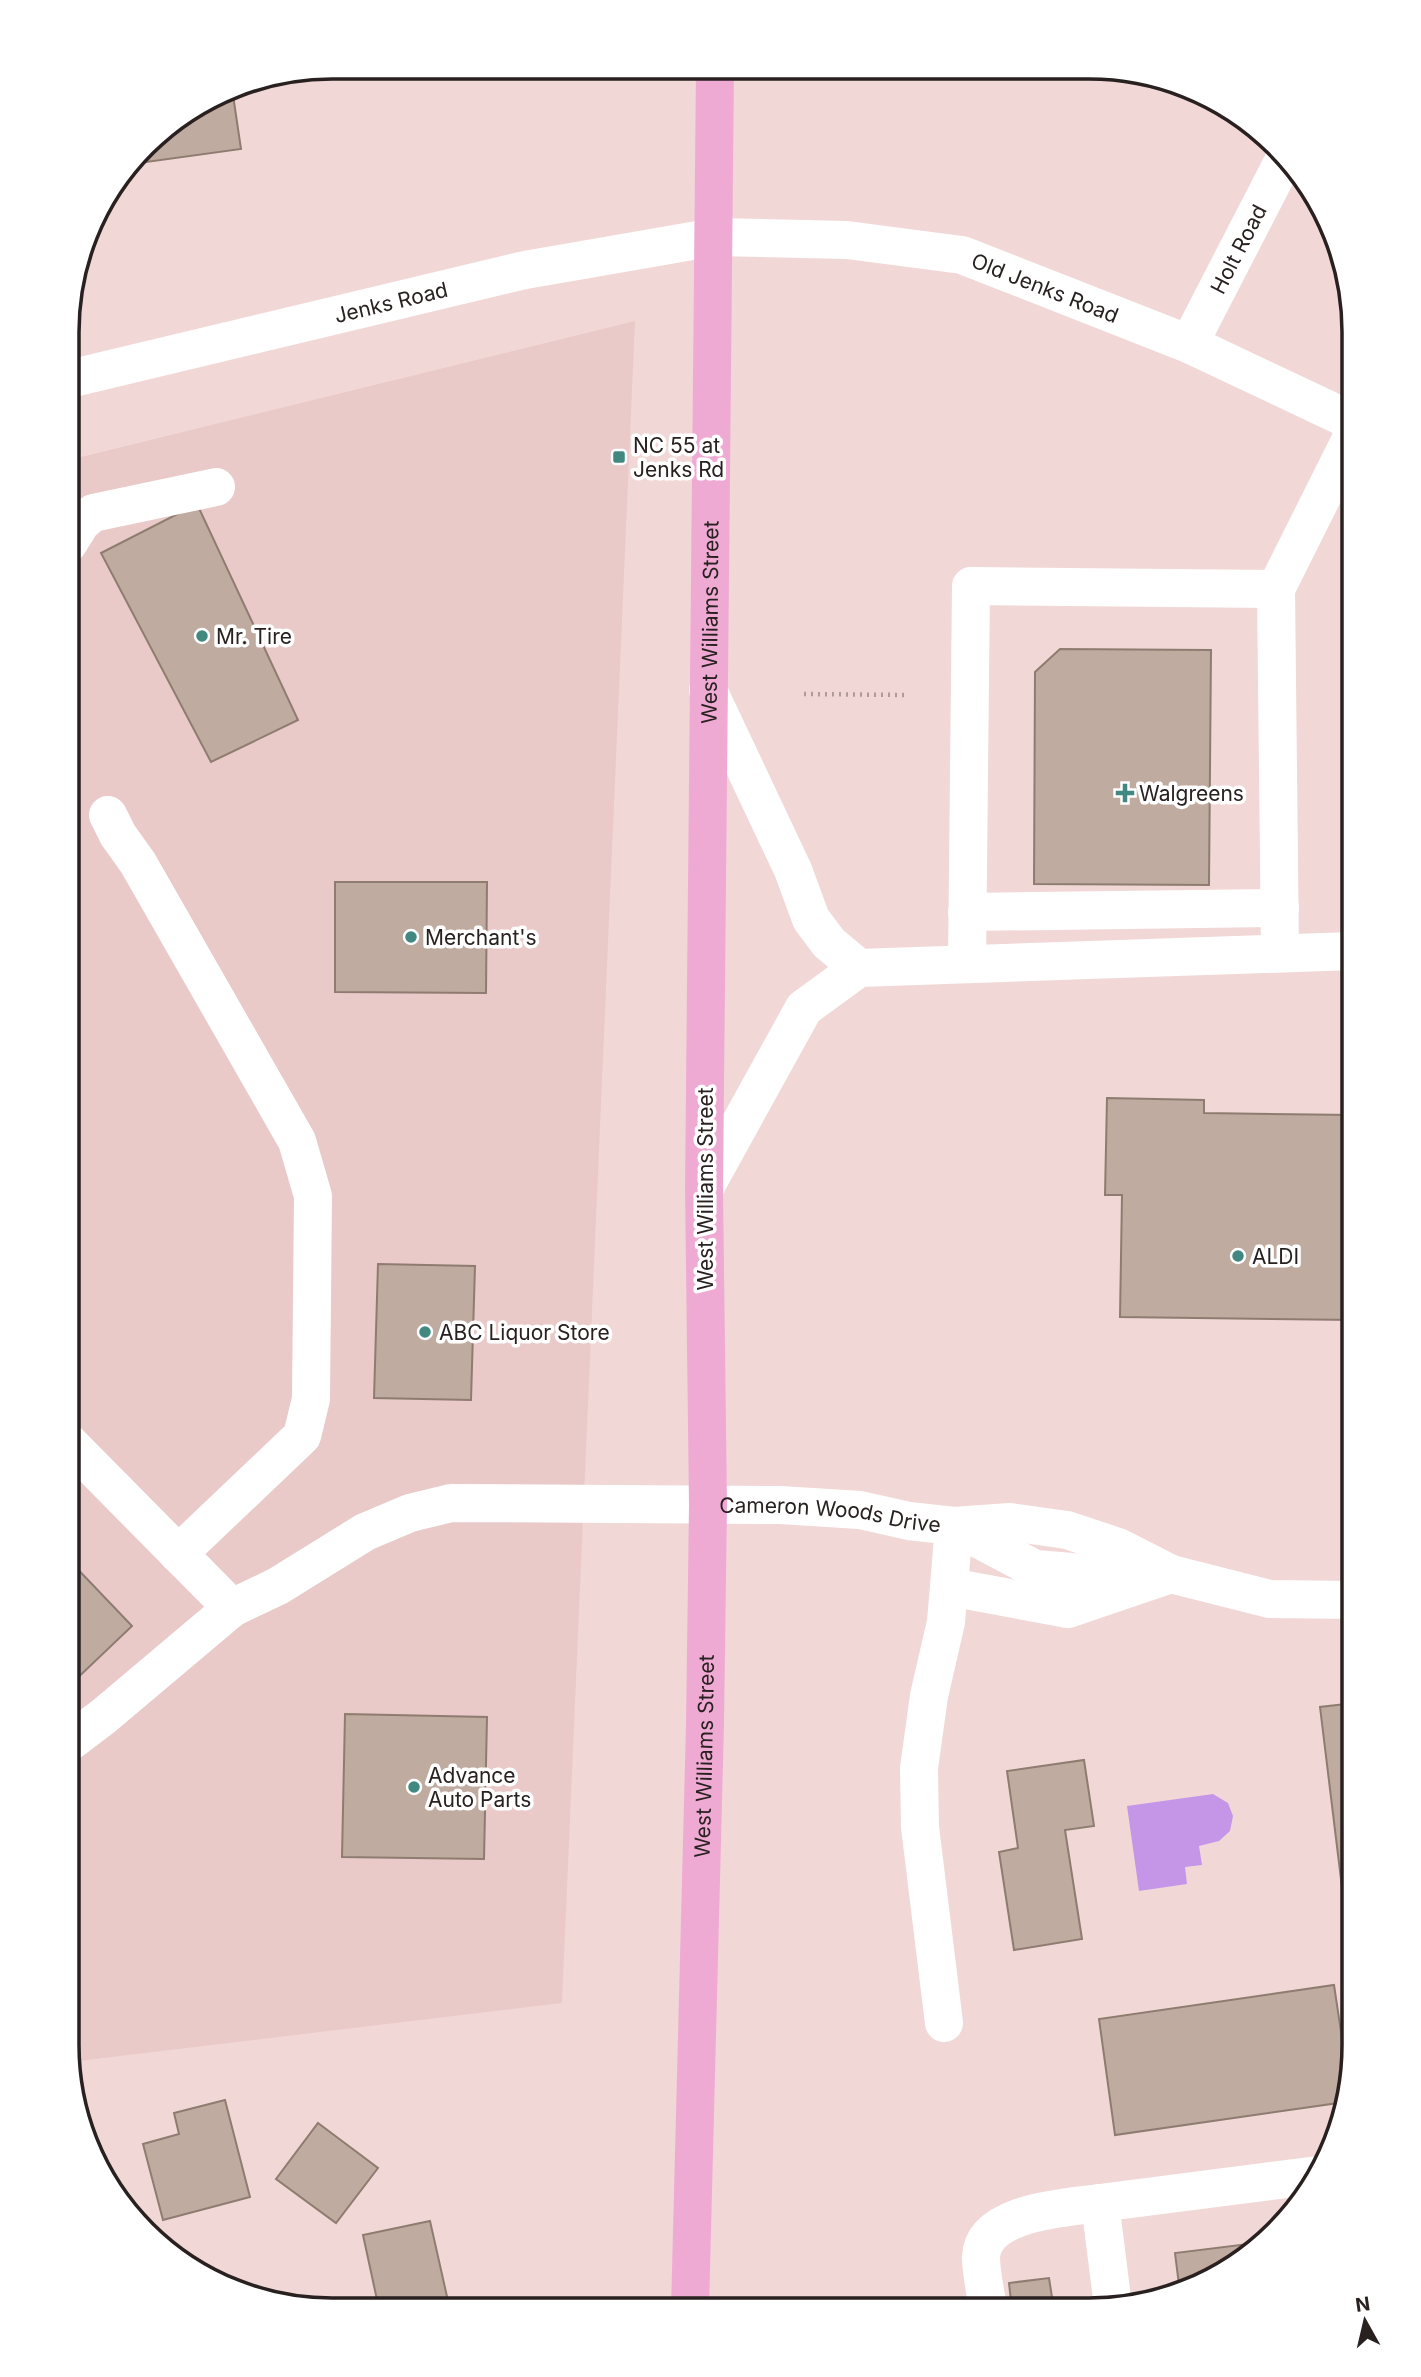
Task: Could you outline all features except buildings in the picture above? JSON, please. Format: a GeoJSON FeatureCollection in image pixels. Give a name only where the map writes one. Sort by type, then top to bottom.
{"type":"FeatureCollection","features":[{"type":"Feature","properties":{"kind":"main road","name":"West Williams Street"},"geometry":{"type":"LineString","coordinates":[[690,2298],[708,1505],[704,1189],[715,79]]}},
{"type":"Feature","properties":{"kind":"street","name":"Holt Road"},"geometry":{"type":"LineString","coordinates":[[1189,344],[1281,166]]}},
{"type":"Feature","properties":{"kind":"street","name":"Old Jenks Road"},"geometry":{"type":"LineString","coordinates":[[715,237],[846,240],[962,255],[1189,344],[1342,416]]}},
{"type":"Feature","properties":{"kind":"street","name":"Jenks Road"},"geometry":{"type":"LineString","coordinates":[[79,377],[525,270],[715,237]]}},
{"type":"Feature","properties":{"kind":"street"},"geometry":{"type":"LineString","coordinates":[[1280,952],[1276,589],[1342,457]]}},
{"type":"Feature","properties":{"kind":"street"},"geometry":{"type":"LineString","coordinates":[[79,526],[93,513],[216,487]]}},
{"type":"Feature","properties":{"kind":"street"},"geometry":{"type":"LineString","coordinates":[[967,964],[971,586],[1276,589]]}},
{"type":"Feature","properties":{"kind":"street"},"geometry":{"type":"LineString","coordinates":[[708,690],[793,870],[811,919],[829,943],[859,968]]}},
{"type":"Feature","properties":{"kind":"street"},"geometry":{"type":"LineString","coordinates":[[108,815],[296,1141],[313,1196],[311,1399],[302,1436],[178,1554]]}},
{"type":"Feature","properties":{"kind":"street"},"geometry":{"type":"LineString","coordinates":[[967,912],[1280,908]]}},
{"type":"Feature","properties":{"kind":"street"},"geometry":{"type":"LineString","coordinates":[[704,1189],[804,1008],[859,968],[1342,951]]}},
{"type":"Feature","properties":{"kind":"street"},"geometry":{"type":"LineString","coordinates":[[79,1453],[232,1608]]}},
{"type":"Feature","properties":{"kind":"street","name":"Cameron Woods Drive"},"geometry":{"type":"LineString","coordinates":[[79,1735],[232,1608],[278,1586],[365,1532],[410,1513],[451,1503],[780,1505],[860,1510],[909,1521],[954,1526],[1035,1569],[1096,1574],[1171,1574],[1270,1599],[1342,1600]]}},
{"type":"Feature","properties":{"kind":"street"},"geometry":{"type":"LineString","coordinates":[[944,2023],[920,1827],[919,1768],[929,1696],[946,1622],[954,1526]]}},
{"type":"Feature","properties":{"kind":"street"},"geometry":{"type":"LineString","coordinates":[[950,1587],[1068,1609],[1171,1574]]}},
{"type":"Feature","properties":{"kind":"street"},"geometry":{"type":"LineString","coordinates":[[986,2298],[981,2255],[989,2235],[1004,2223],[1040,2212],[1305,2177]]}},
{"type":"Feature","properties":{"kind":"street"},"geometry":{"type":"LineString","coordinates":[[1100,2203],[1112,2297]]}},
{"type":"Feature","properties":{"kind":"path"},"geometry":{"type":"LineString","coordinates":[[804,694],[904,695]]}},
{"type":"Feature","properties":{"kind":"shaded area"},"geometry":{"type":"Polygon","coordinates":[[[635,321],[562,2003],[79,2061],[79,458],[635,321]]]}},
{"type":"Feature","properties":{"kind":"shaded area"},"geometry":{"type":"Polygon","coordinates":[[[1213,1794],[1228,1803],[1233,1816],[1230,1831],[1219,1841],[1199,1846],[1202,1865],[1185,1867],[1187,1884],[1139,1891],[1127,1806],[1213,1794]]]}},
{"type":"Feature","properties":{"kind":"place","name":"NC 55 at Jenks Rd"},"geometry":{"type":"Point","coordinates":[619,457]}},
{"type":"Feature","properties":{"kind":"place","name":"Mr. Tire"},"geometry":{"type":"Point","coordinates":[202,636]}},
{"type":"Feature","properties":{"kind":"place","name":"Walgreens"},"geometry":{"type":"Point","coordinates":[1125,793]}},
{"type":"Feature","properties":{"kind":"place","name":"Merchant's"},"geometry":{"type":"Point","coordinates":[411,937]}},
{"type":"Feature","properties":{"kind":"place","name":"ALDI"},"geometry":{"type":"Point","coordinates":[1238,1256]}},
{"type":"Feature","properties":{"kind":"place","name":"ABC Liquor Store"},"geometry":{"type":"Point","coordinates":[425,1332]}},
{"type":"Feature","properties":{"kind":"place","name":"Advance Auto Parts"},"geometry":{"type":"Point","coordinates":[414,1787]}}]}
